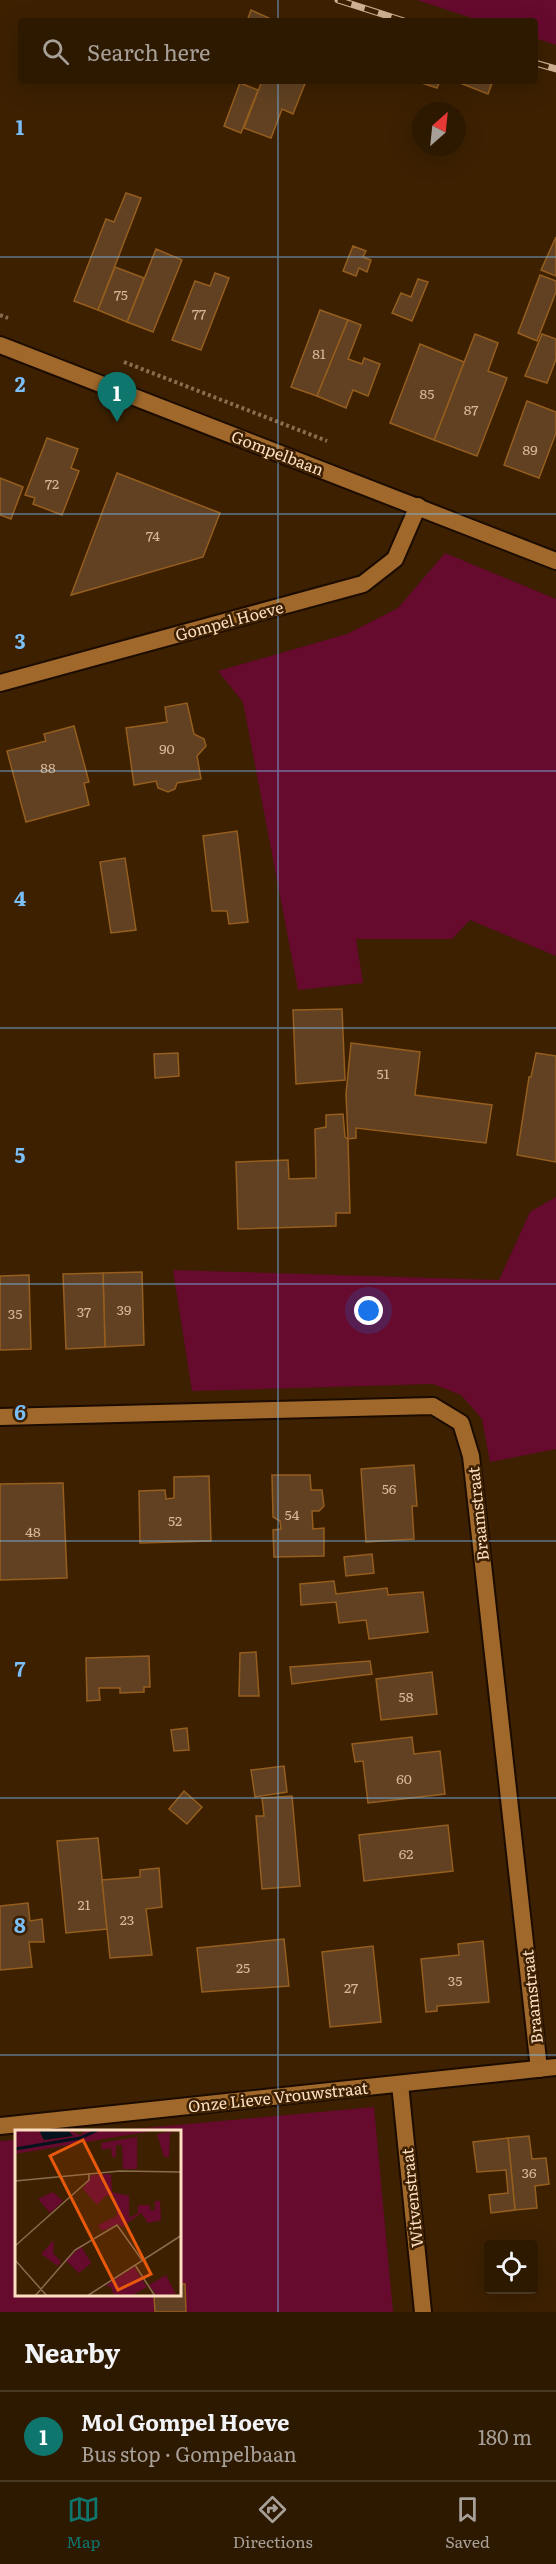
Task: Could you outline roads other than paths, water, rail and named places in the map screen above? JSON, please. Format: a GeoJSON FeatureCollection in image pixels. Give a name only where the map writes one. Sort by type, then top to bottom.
{"type":"FeatureCollection","features":[{"type":"Feature","properties":{"kind":"street","name":"Gompelbaan"},"geometry":{"type":"LineString","coordinates":[[0,345],[556,561]]}},
{"type":"Feature","properties":{"kind":"street","name":"Gompel Hoeve"},"geometry":{"type":"LineString","coordinates":[[0,682],[363,584],[395,559],[418,506]]}},
{"type":"Feature","properties":{"kind":"street","name":"Braamstraat"},"geometry":{"type":"LineString","coordinates":[[0,1417],[433,1406],[461,1423],[471,1456],[538,2069]]}},
{"type":"Feature","properties":{"kind":"street","name":"Onze Lieve Vrouwstraat"},"geometry":{"type":"LineString","coordinates":[[0,2126],[556,2067]]}},
{"type":"Feature","properties":{"kind":"street","name":"Witvenstraat"},"geometry":{"type":"LineString","coordinates":[[400,2084],[423,2312]]}},
{"type":"Feature","properties":{"kind":"railway"},"geometry":{"type":"LineString","coordinates":[[338,0],[395,18]]}},
{"type":"Feature","properties":{"kind":"railway"},"geometry":{"type":"LineString","coordinates":[[538,64],[556,69]]}},
{"type":"Feature","properties":{"kind":"place","name":"Mol Gompel Hoeve"},"geometry":{"type":"Point","coordinates":[117,422]}}]}
